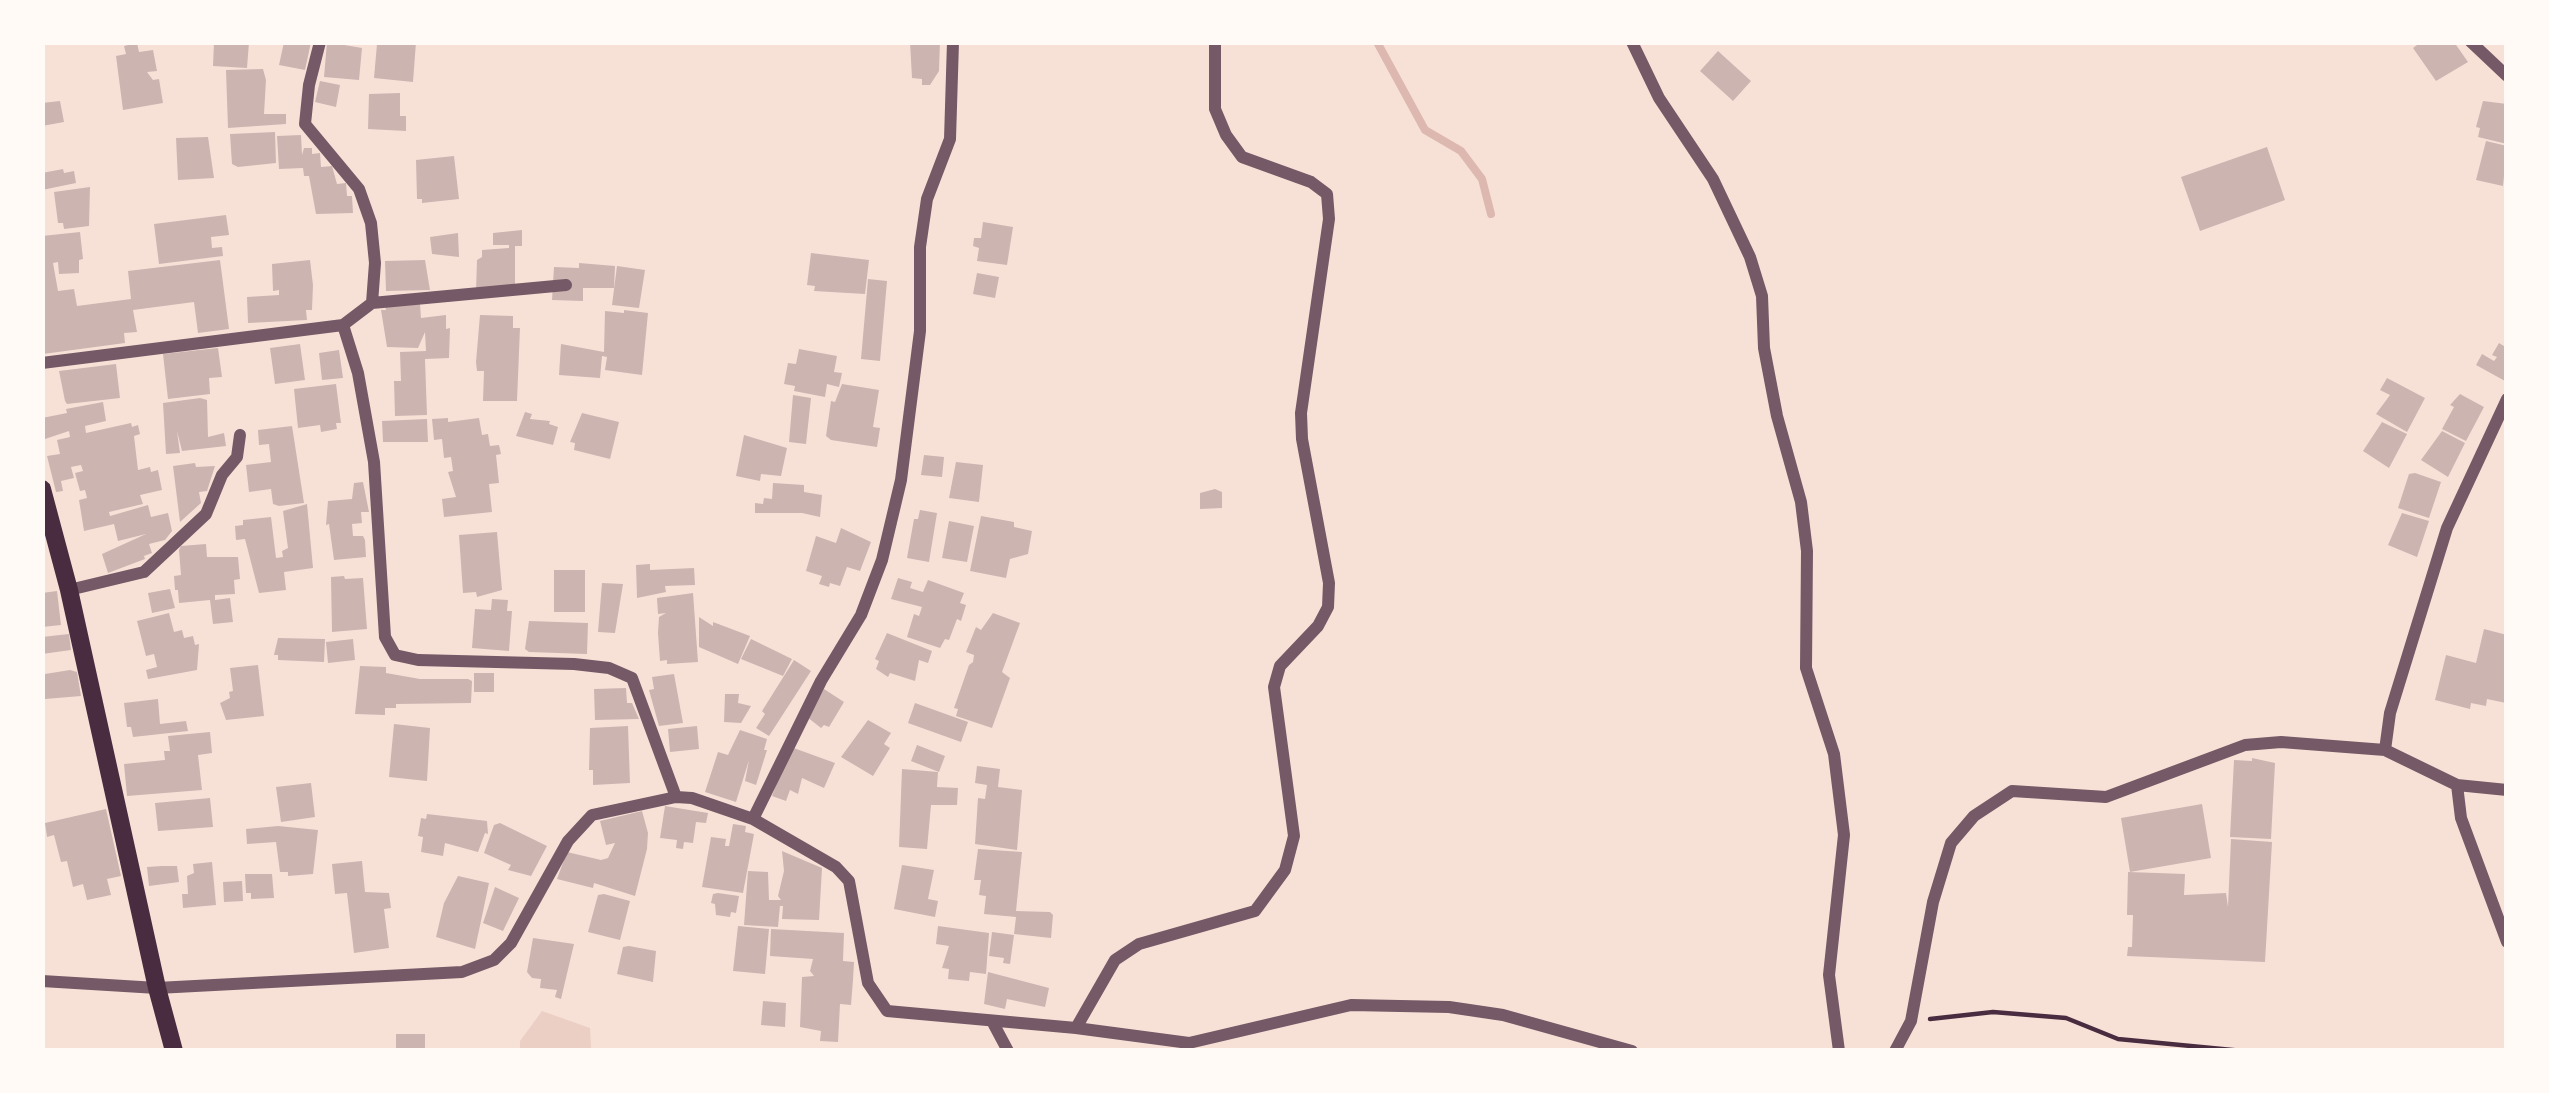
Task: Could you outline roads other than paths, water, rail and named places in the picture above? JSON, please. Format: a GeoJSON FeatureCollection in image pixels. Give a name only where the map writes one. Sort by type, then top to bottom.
{"type":"FeatureCollection","features":[{"type":"Feature","properties":{"kind":"main road"},"geometry":{"type":"LineString","coordinates":[[42,489],[174,1051]]}},
{"type":"Feature","properties":{"kind":"street"},"geometry":{"type":"LineString","coordinates":[[320,42],[305,124],[359,190],[371,223],[372,303]]}},
{"type":"Feature","properties":{"kind":"street"},"geometry":{"type":"LineString","coordinates":[[753,819],[821,681],[861,615],[882,560],[901,480],[920,331],[920,247],[927,199],[950,139],[953,42]]}},
{"type":"Feature","properties":{"kind":"street"},"geometry":{"type":"LineString","coordinates":[[1076,1028],[1115,960],[1138,944],[1255,911],[1285,870],[1294,836],[1274,687],[1280,666],[1318,626],[1328,607],[1329,584],[1301,413],[1329,219],[1327,194],[1311,182],[1242,157],[1215,110],[1215,42]]}},
{"type":"Feature","properties":{"kind":"street"},"geometry":{"type":"LineString","coordinates":[[1632,42],[1659,98],[1713,179],[1750,256],[1762,296],[1764,348],[1802,502],[1807,551],[1806,668],[1834,754],[1844,835],[1829,975],[1839,1051]]}},
{"type":"Feature","properties":{"kind":"street"},"geometry":{"type":"LineString","coordinates":[[2476,45],[2507,76]]}},
{"type":"Feature","properties":{"kind":"street"},"geometry":{"type":"LineString","coordinates":[[42,363],[343,325],[372,303],[566,285]]}},
{"type":"Feature","properties":{"kind":"street"},"geometry":{"type":"LineString","coordinates":[[343,325],[358,373],[374,462],[385,637],[395,655],[574,664],[609,668],[632,679],[676,797]]}},
{"type":"Feature","properties":{"kind":"street"},"geometry":{"type":"LineString","coordinates":[[2385,750],[2390,713],[2447,528],[2507,399]]}},
{"type":"Feature","properties":{"kind":"street"},"geometry":{"type":"LineString","coordinates":[[69,590],[144,572],[206,514],[222,475],[237,457],[240,436]]}},
{"type":"Feature","properties":{"kind":"street"},"geometry":{"type":"LineString","coordinates":[[1895,1051],[1911,1021],[1933,902],[1951,843],[1974,816],[2012,791],[2106,797],[2245,745],[2281,742],[2385,750],[2457,785],[2507,790]]}},
{"type":"Feature","properties":{"kind":"street"},"geometry":{"type":"LineString","coordinates":[[2457,785],[2461,818],[2507,942]]}},
{"type":"Feature","properties":{"kind":"street"},"geometry":{"type":"LineString","coordinates":[[42,981],[157,988],[462,972],[494,960],[511,943],[568,841],[592,815],[676,797],[753,819],[836,867],[849,881],[868,983],[887,1011],[1189,1043],[1351,1005],[1449,1007],[1503,1015],[1632,1051]]}},
{"type":"Feature","properties":{"kind":"street"},"geometry":{"type":"LineString","coordinates":[[992,1021],[1008,1051]]}},
{"type":"Feature","properties":{"kind":"waterway"},"geometry":{"type":"LineString","coordinates":[[1377,42],[1425,130],[1461,151],[1482,179],[1491,214]]}}]}
